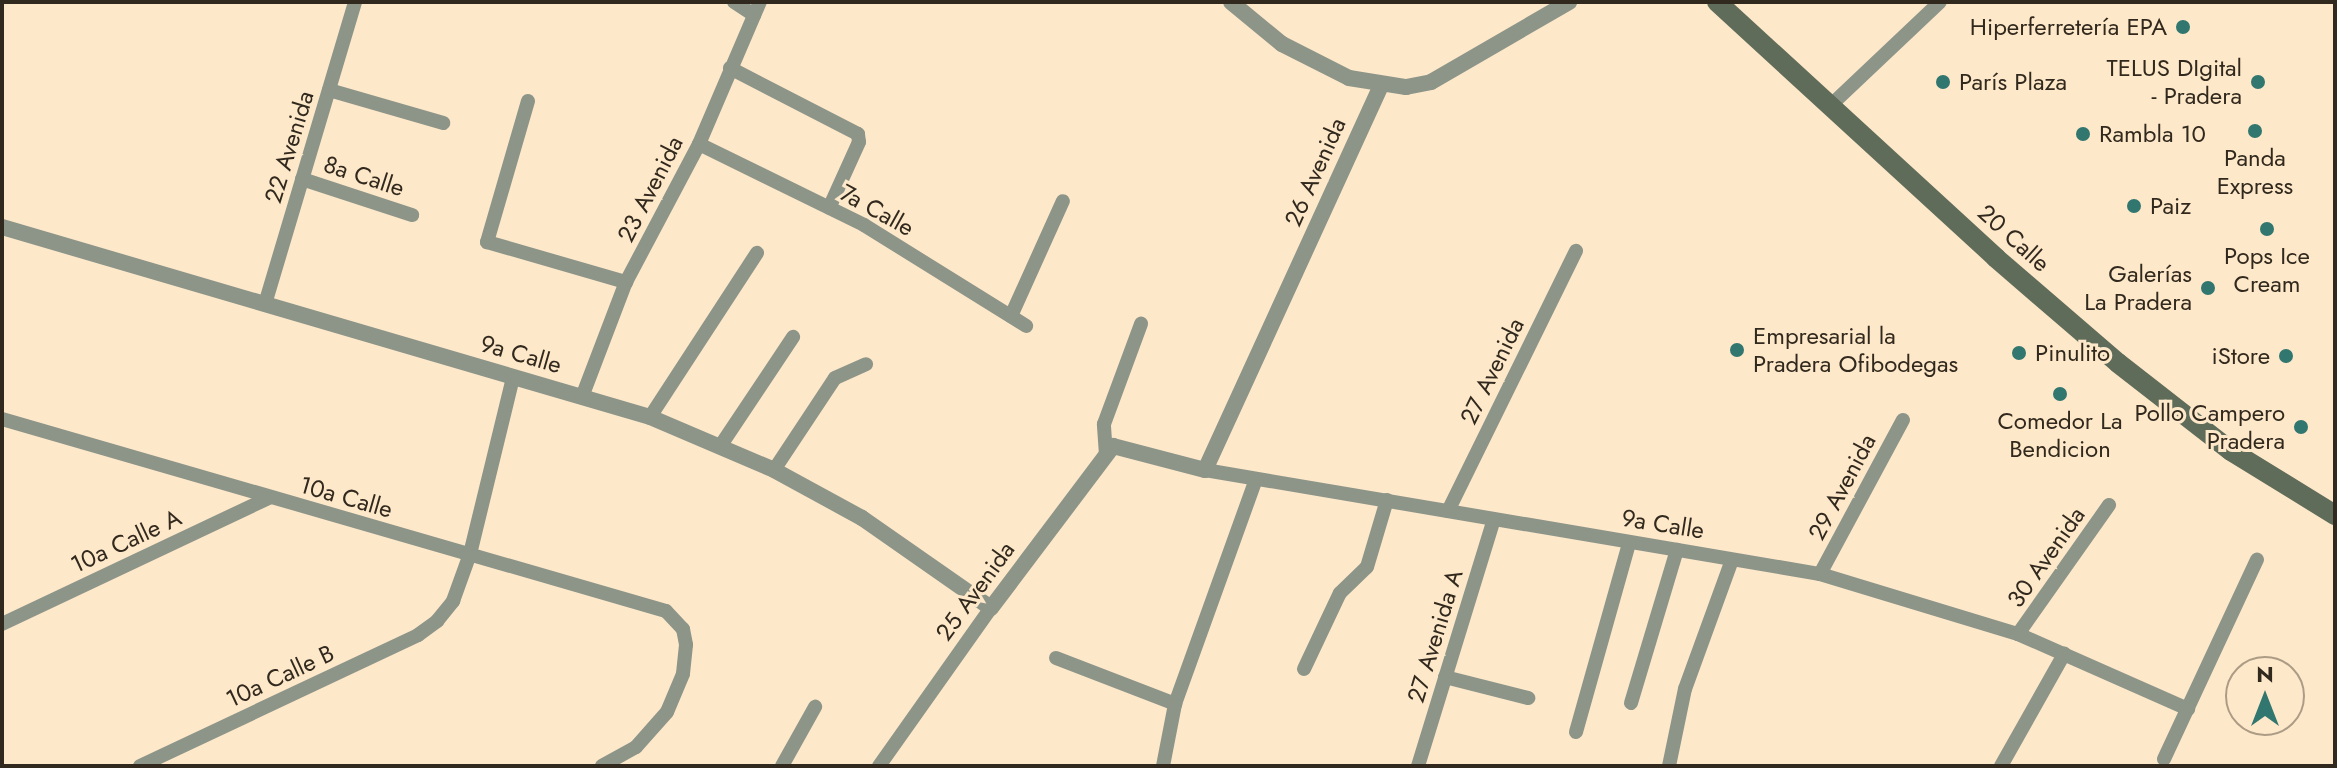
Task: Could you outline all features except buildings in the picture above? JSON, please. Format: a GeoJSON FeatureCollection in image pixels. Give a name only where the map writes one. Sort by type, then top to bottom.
{"type":"FeatureCollection","features":[{"type":"Feature","properties":{"kind":"main road","name":"20 Calle"},"geometry":{"type":"LineString","coordinates":[[1717,2],[2118,363],[2231,451],[2335,515]]}},
{"type":"Feature","properties":{"kind":"street","name":"22 Avenida"},"geometry":{"type":"LineString","coordinates":[[265,304],[355,2]]}},
{"type":"Feature","properties":{"kind":"street"},"geometry":{"type":"LineString","coordinates":[[734,2],[757,8]]}},
{"type":"Feature","properties":{"kind":"street"},"geometry":{"type":"LineString","coordinates":[[1231,2],[1282,44],[1349,78],[1381,85],[1417,87],[1431,82],[1569,2]]}},
{"type":"Feature","properties":{"kind":"street"},"geometry":{"type":"LineString","coordinates":[[1830,106],[1940,2]]}},
{"type":"Feature","properties":{"kind":"street","name":"23 Avenida"},"geometry":{"type":"LineString","coordinates":[[582,397],[626,282],[699,144],[757,8]]}},
{"type":"Feature","properties":{"kind":"street"},"geometry":{"type":"LineString","coordinates":[[730,68],[858,134],[859,142],[829,208]]}},
{"type":"Feature","properties":{"kind":"street","name":"26 Avenida"},"geometry":{"type":"LineString","coordinates":[[1205,470],[1381,85]]}},
{"type":"Feature","properties":{"kind":"street"},"geometry":{"type":"LineString","coordinates":[[329,90],[443,123]]}},
{"type":"Feature","properties":{"kind":"street"},"geometry":{"type":"LineString","coordinates":[[528,101],[487,242],[626,282]]}},
{"type":"Feature","properties":{"kind":"street","name":"7a Calle"},"geometry":{"type":"LineString","coordinates":[[699,144],[864,225],[1026,326]]}},
{"type":"Feature","properties":{"kind":"street","name":"8a Calle"},"geometry":{"type":"LineString","coordinates":[[302,179],[412,215]]}},
{"type":"Feature","properties":{"kind":"street"},"geometry":{"type":"LineString","coordinates":[[1011,316],[1063,201]]}},
{"type":"Feature","properties":{"kind":"street","name":"9a Calle"},"geometry":{"type":"LineString","coordinates":[[2,227],[650,417],[774,470],[862,518],[991,608]]}},
{"type":"Feature","properties":{"kind":"street","name":"27 Avenida"},"geometry":{"type":"LineString","coordinates":[[1448,511],[1576,251]]}},
{"type":"Feature","properties":{"kind":"street"},"geometry":{"type":"LineString","coordinates":[[650,417],[757,253]]}},
{"type":"Feature","properties":{"kind":"street"},"geometry":{"type":"LineString","coordinates":[[1109,451],[1104,424],[1141,324]]}},
{"type":"Feature","properties":{"kind":"street"},"geometry":{"type":"LineString","coordinates":[[721,445],[793,337]]}},
{"type":"Feature","properties":{"kind":"street"},"geometry":{"type":"LineString","coordinates":[[774,470],[835,378],[866,364]]}},
{"type":"Feature","properties":{"kind":"street"},"geometry":{"type":"LineString","coordinates":[[470,554],[513,377]]}},
{"type":"Feature","properties":{"kind":"street","name":"10a Calle"},"geometry":{"type":"LineString","coordinates":[[2,419],[666,611],[677,619],[686,645],[683,674],[667,712],[636,747],[608,765]]}},
{"type":"Feature","properties":{"kind":"street","name":"29 Avenida"},"geometry":{"type":"LineString","coordinates":[[1820,574],[1903,420]]}},
{"type":"Feature","properties":{"kind":"street","name":"9a Calle"},"geometry":{"type":"LineString","coordinates":[[1109,451],[1256,479],[1820,574],[2018,634],[2188,709]]}},
{"type":"Feature","properties":{"kind":"street","name":"25 Avenida"},"geometry":{"type":"LineString","coordinates":[[879,766],[991,608],[1109,451]]}},
{"type":"Feature","properties":{"kind":"street"},"geometry":{"type":"LineString","coordinates":[[1165,766],[1175,704],[1256,479]]}},
{"type":"Feature","properties":{"kind":"street","name":"10a Calle A"},"geometry":{"type":"LineString","coordinates":[[2,624],[269,498]]}},
{"type":"Feature","properties":{"kind":"street"},"geometry":{"type":"LineString","coordinates":[[1304,669],[1340,593],[1367,567],[1387,500]]}},
{"type":"Feature","properties":{"kind":"street","name":"30 Avenida"},"geometry":{"type":"LineString","coordinates":[[2018,634],[2109,505]]}},
{"type":"Feature","properties":{"kind":"street","name":"27 Avenida A"},"geometry":{"type":"LineString","coordinates":[[1418,766],[1494,519]]}},
{"type":"Feature","properties":{"kind":"street"},"geometry":{"type":"LineString","coordinates":[[1576,732],[1629,543]]}},
{"type":"Feature","properties":{"kind":"street"},"geometry":{"type":"LineString","coordinates":[[1631,703],[1677,550]]}},
{"type":"Feature","properties":{"kind":"street","name":"10a Calle B"},"geometry":{"type":"LineString","coordinates":[[140,766],[418,635],[437,621],[453,601],[470,554]]}},
{"type":"Feature","properties":{"kind":"street"},"geometry":{"type":"LineString","coordinates":[[1669,766],[1685,689],[1732,560]]}},
{"type":"Feature","properties":{"kind":"street"},"geometry":{"type":"LineString","coordinates":[[2164,759],[2257,560]]}},
{"type":"Feature","properties":{"kind":"street"},"geometry":{"type":"LineString","coordinates":[[2001,766],[2064,654]]}},
{"type":"Feature","properties":{"kind":"street"},"geometry":{"type":"LineString","coordinates":[[1056,658],[1175,704]]}},
{"type":"Feature","properties":{"kind":"street"},"geometry":{"type":"LineString","coordinates":[[1445,677],[1528,698]]}},
{"type":"Feature","properties":{"kind":"street"},"geometry":{"type":"LineString","coordinates":[[782,766],[815,707]]}},
{"type":"Feature","properties":{"kind":"place","name":"Hiperferretería EPA"},"geometry":{"type":"Point","coordinates":[2183,27]}},
{"type":"Feature","properties":{"kind":"place","name":"París Plaza"},"geometry":{"type":"Point","coordinates":[1943,82]}},
{"type":"Feature","properties":{"kind":"place","name":"TELUS DIgital - Pradera"},"geometry":{"type":"Point","coordinates":[2258,82]}},
{"type":"Feature","properties":{"kind":"place","name":"Panda Express"},"geometry":{"type":"Point","coordinates":[2255,131]}},
{"type":"Feature","properties":{"kind":"place","name":"Rambla 10"},"geometry":{"type":"Point","coordinates":[2083,134]}},
{"type":"Feature","properties":{"kind":"place","name":"Paiz"},"geometry":{"type":"Point","coordinates":[2134,206]}},
{"type":"Feature","properties":{"kind":"place","name":"Pops Ice Cream"},"geometry":{"type":"Point","coordinates":[2267,229]}},
{"type":"Feature","properties":{"kind":"place","name":"Galerías La Pradera"},"geometry":{"type":"Point","coordinates":[2208,288]}},
{"type":"Feature","properties":{"kind":"place","name":"Empresarial la Pradera Ofibodegas"},"geometry":{"type":"Point","coordinates":[1737,350]}},
{"type":"Feature","properties":{"kind":"place","name":"Pinulito"},"geometry":{"type":"Point","coordinates":[2019,353]}},
{"type":"Feature","properties":{"kind":"place","name":"iStore"},"geometry":{"type":"Point","coordinates":[2286,356]}},
{"type":"Feature","properties":{"kind":"place","name":"Comedor La Bendicion"},"geometry":{"type":"Point","coordinates":[2060,394]}},
{"type":"Feature","properties":{"kind":"place","name":"Pollo Campero Pradera"},"geometry":{"type":"Point","coordinates":[2301,427]}}]}
